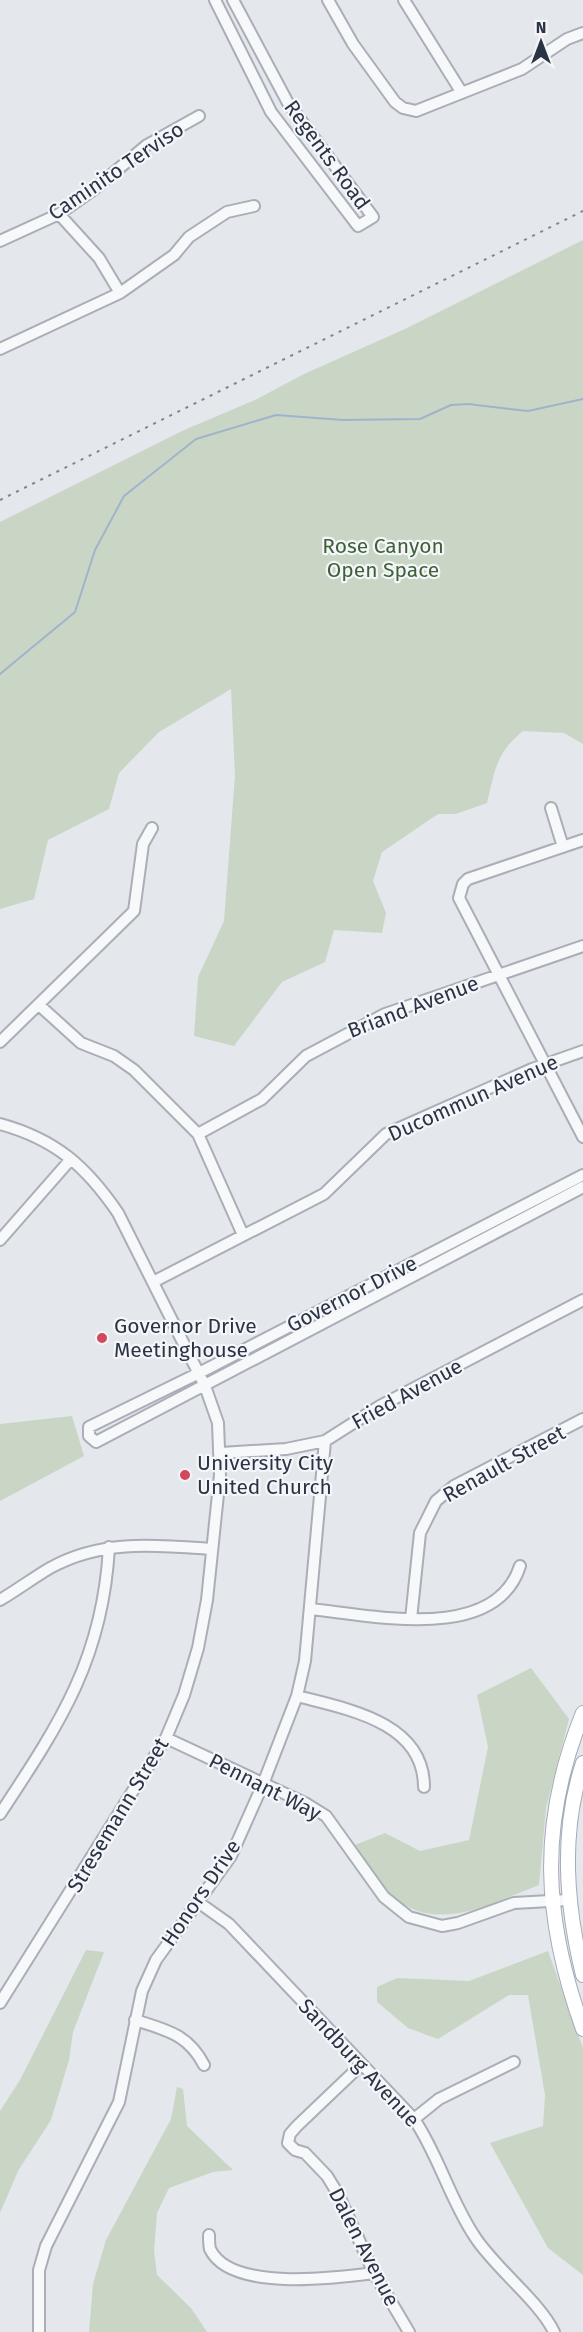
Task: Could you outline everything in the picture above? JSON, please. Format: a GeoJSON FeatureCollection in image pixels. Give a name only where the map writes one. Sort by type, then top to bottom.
{"type":"FeatureCollection","features":[{"type":"Feature","properties":{"kind":"main road"},"geometry":{"type":"LineString","coordinates":[[583,1713],[566,1760],[557,1797],[553,1832],[551,1900],[559,1949],[583,2029]]}},
{"type":"Feature","properties":{"kind":"main road"},"geometry":{"type":"LineString","coordinates":[[583,1763],[570,1825],[568,1900],[583,1975]]}},
{"type":"Feature","properties":{"kind":"street","name":"Regents Road"},"geometry":{"type":"LineString","coordinates":[[215,0],[271,112],[358,226],[365,222],[373,217],[288,103],[233,0]]}},
{"type":"Feature","properties":{"kind":"street"},"geometry":{"type":"LineString","coordinates":[[328,0],[353,44],[395,102],[404,108],[423,110],[522,69],[567,39],[583,33]]}},
{"type":"Feature","properties":{"kind":"street"},"geometry":{"type":"LineString","coordinates":[[404,0],[462,93]]}},
{"type":"Feature","properties":{"kind":"street","name":"Caminito Terviso"},"geometry":{"type":"LineString","coordinates":[[0,241],[59,214],[93,190],[147,145],[199,116]]}},
{"type":"Feature","properties":{"kind":"street"},"geometry":{"type":"LineString","coordinates":[[0,349],[120,293],[174,255],[189,237],[227,212],[254,206]]}},
{"type":"Feature","properties":{"kind":"street"},"geometry":{"type":"LineString","coordinates":[[59,214],[99,258],[120,293]]}},
{"type":"Feature","properties":{"kind":"street"},"geometry":{"type":"LineString","coordinates":[[551,808],[563,847]]}},
{"type":"Feature","properties":{"kind":"street"},"geometry":{"type":"LineString","coordinates":[[0,1042],[134,911],[143,844],[152,828]]}},
{"type":"Feature","properties":{"kind":"street"},"geometry":{"type":"LineString","coordinates":[[583,840],[468,879],[459,891],[461,904],[583,1137]]}},
{"type":"Feature","properties":{"kind":"street","name":"Briand Avenue"},"geometry":{"type":"LineString","coordinates":[[198,1134],[262,1099],[306,1056],[385,1014],[583,946]]}},
{"type":"Feature","properties":{"kind":"street"},"geometry":{"type":"LineString","coordinates":[[39,1005],[81,1043],[114,1056],[134,1070],[198,1134],[243,1235]]}},
{"type":"Feature","properties":{"kind":"street","name":"Ducommun Avenue"},"geometry":{"type":"LineString","coordinates":[[153,1282],[324,1194],[386,1134],[544,1064],[583,1051]]}},
{"type":"Feature","properties":{"kind":"street","name":"Stresemann Street"},"geometry":{"type":"LineString","coordinates":[[0,1124],[27,1131],[52,1144],[87,1172],[118,1213],[205,1386],[218,1423],[220,1453],[212,1549],[198,1648],[184,1695],[152,1764],[0,2003]]}},
{"type":"Feature","properties":{"kind":"street"},"geometry":{"type":"LineString","coordinates":[[0,1240],[71,1159]]}},
{"type":"Feature","properties":{"kind":"street","name":"Governor Drive"},"geometry":{"type":"LineString","coordinates":[[583,1175],[199,1373],[88,1427],[89,1436],[96,1442],[583,1187]]}},
{"type":"Feature","properties":{"kind":"street","name":"Fried Avenue"},"geometry":{"type":"LineString","coordinates":[[220,1453],[286,1449],[325,1441],[380,1406],[582,1302]]}},
{"type":"Feature","properties":{"kind":"street","name":"Renault Street"},"geometry":{"type":"LineString","coordinates":[[411,1618],[420,1533],[436,1501],[454,1486],[583,1419]]}},
{"type":"Feature","properties":{"kind":"street","name":"Honors Drive"},"geometry":{"type":"LineString","coordinates":[[39,2332],[39,2270],[46,2246],[119,2102],[142,1991],[156,1960],[231,1856],[263,1784],[297,1696],[305,1661],[325,1441]]}},
{"type":"Feature","properties":{"kind":"street"},"geometry":{"type":"LineString","coordinates":[[0,1600],[52,1567],[80,1555],[109,1547],[142,1544],[212,1549]]}},
{"type":"Feature","properties":{"kind":"street"},"geometry":{"type":"LineString","coordinates":[[0,1814],[66,1710],[86,1665],[107,1589],[109,1547]]}},
{"type":"Feature","properties":{"kind":"street"},"geometry":{"type":"LineString","coordinates":[[310,1609],[433,1621],[455,1618],[480,1608],[498,1597],[515,1582],[520,1566]]}},
{"type":"Feature","properties":{"kind":"street"},"geometry":{"type":"LineString","coordinates":[[297,1696],[359,1713],[382,1723],[415,1752],[424,1770],[424,1788]]}},
{"type":"Feature","properties":{"kind":"street","name":"Pennant Way"},"geometry":{"type":"LineString","coordinates":[[166,1738],[305,1803],[326,1816],[384,1898],[409,1917],[442,1926],[458,1923],[514,1903],[568,1900]]}},
{"type":"Feature","properties":{"kind":"street","name":"Sandburg Avenue"},"geometry":{"type":"LineString","coordinates":[[198,1902],[229,1924],[414,2119],[431,2144],[473,2235],[490,2259],[538,2310],[554,2332]]}},
{"type":"Feature","properties":{"kind":"street"},"geometry":{"type":"LineString","coordinates":[[135,2020],[177,2035],[195,2049],[204,2065]]}},
{"type":"Feature","properties":{"kind":"street"},"geometry":{"type":"LineString","coordinates":[[414,2119],[439,2099],[514,2062]]}},
{"type":"Feature","properties":{"kind":"street","name":"Dalen Avenue"},"geometry":{"type":"LineString","coordinates":[[361,2065],[297,2126],[290,2134],[288,2143],[295,2150],[305,2153],[327,2176],[338,2194],[374,2273],[409,2332]]}},
{"type":"Feature","properties":{"kind":"street"},"geometry":{"type":"LineString","coordinates":[[208,2235],[210,2249],[222,2262],[242,2273],[263,2278],[333,2278],[374,2273]]}},
{"type":"Feature","properties":{"kind":"green space","name":"Rose Canyon Open Space"},"geometry":{"type":"Polygon","coordinates":[[[583,240],[583,744],[564,733],[523,731],[507,747],[498,763],[487,803],[456,814],[438,814],[382,852],[373,881],[386,913],[382,933],[334,930],[325,962],[282,982],[234,1046],[194,1036],[198,977],[224,921],[235,775],[231,689],[159,732],[119,773],[109,809],[48,840],[34,899],[0,909],[0,522],[182,431],[257,399],[304,374],[405,329],[583,240]]]}},
{"type":"Feature","properties":{"kind":"green space"},"geometry":{"type":"Polygon","coordinates":[[[72,1416],[84,1456],[0,1501],[0,1424],[72,1416]]]}},
{"type":"Feature","properties":{"kind":"green space"},"geometry":{"type":"Polygon","coordinates":[[[531,1668],[569,1719],[546,1808],[539,1885],[477,1909],[437,1914],[417,1911],[399,1901],[381,1884],[355,1845],[385,1833],[420,1851],[469,1840],[488,1747],[477,1695],[531,1668]]]}},
{"type":"Feature","properties":{"kind":"green space"},"geometry":{"type":"Polygon","coordinates":[[[86,1950],[104,1952],[73,2032],[69,2060],[51,2120],[18,2171],[0,2213],[0,2111],[20,2080],[86,1950]]]}},
{"type":"Feature","properties":{"kind":"green space"},"geometry":{"type":"Polygon","coordinates":[[[548,1951],[583,2048],[583,2275],[548,2248],[490,2143],[543,2126],[545,2095],[528,1995],[509,1995],[438,2039],[408,2028],[377,2002],[377,1987],[397,1978],[469,1981],[548,1951]]]}},
{"type":"Feature","properties":{"kind":"green space"},"geometry":{"type":"Polygon","coordinates":[[[177,2087],[183,2089],[187,2126],[233,2170],[213,2172],[169,2188],[157,2213],[154,2251],[157,2275],[191,2308],[207,2332],[89,2332],[93,2284],[106,2240],[171,2119],[177,2087]]]}},
{"type":"Feature","properties":{"kind":"waterway"},"geometry":{"type":"LineString","coordinates":[[0,674],[75,612],[95,550],[124,496],[196,439],[276,415],[343,420],[420,419],[451,405],[468,404],[528,411],[583,399]]}},
{"type":"Feature","properties":{"kind":"railway"},"geometry":{"type":"LineString","coordinates":[[0,500],[583,211]]}},
{"type":"Feature","properties":{"kind":"place","name":"Governor Drive Meetinghouse"},"geometry":{"type":"Point","coordinates":[102,1338]}},
{"type":"Feature","properties":{"kind":"place","name":"University City United Church"},"geometry":{"type":"Point","coordinates":[185,1475]}}]}
